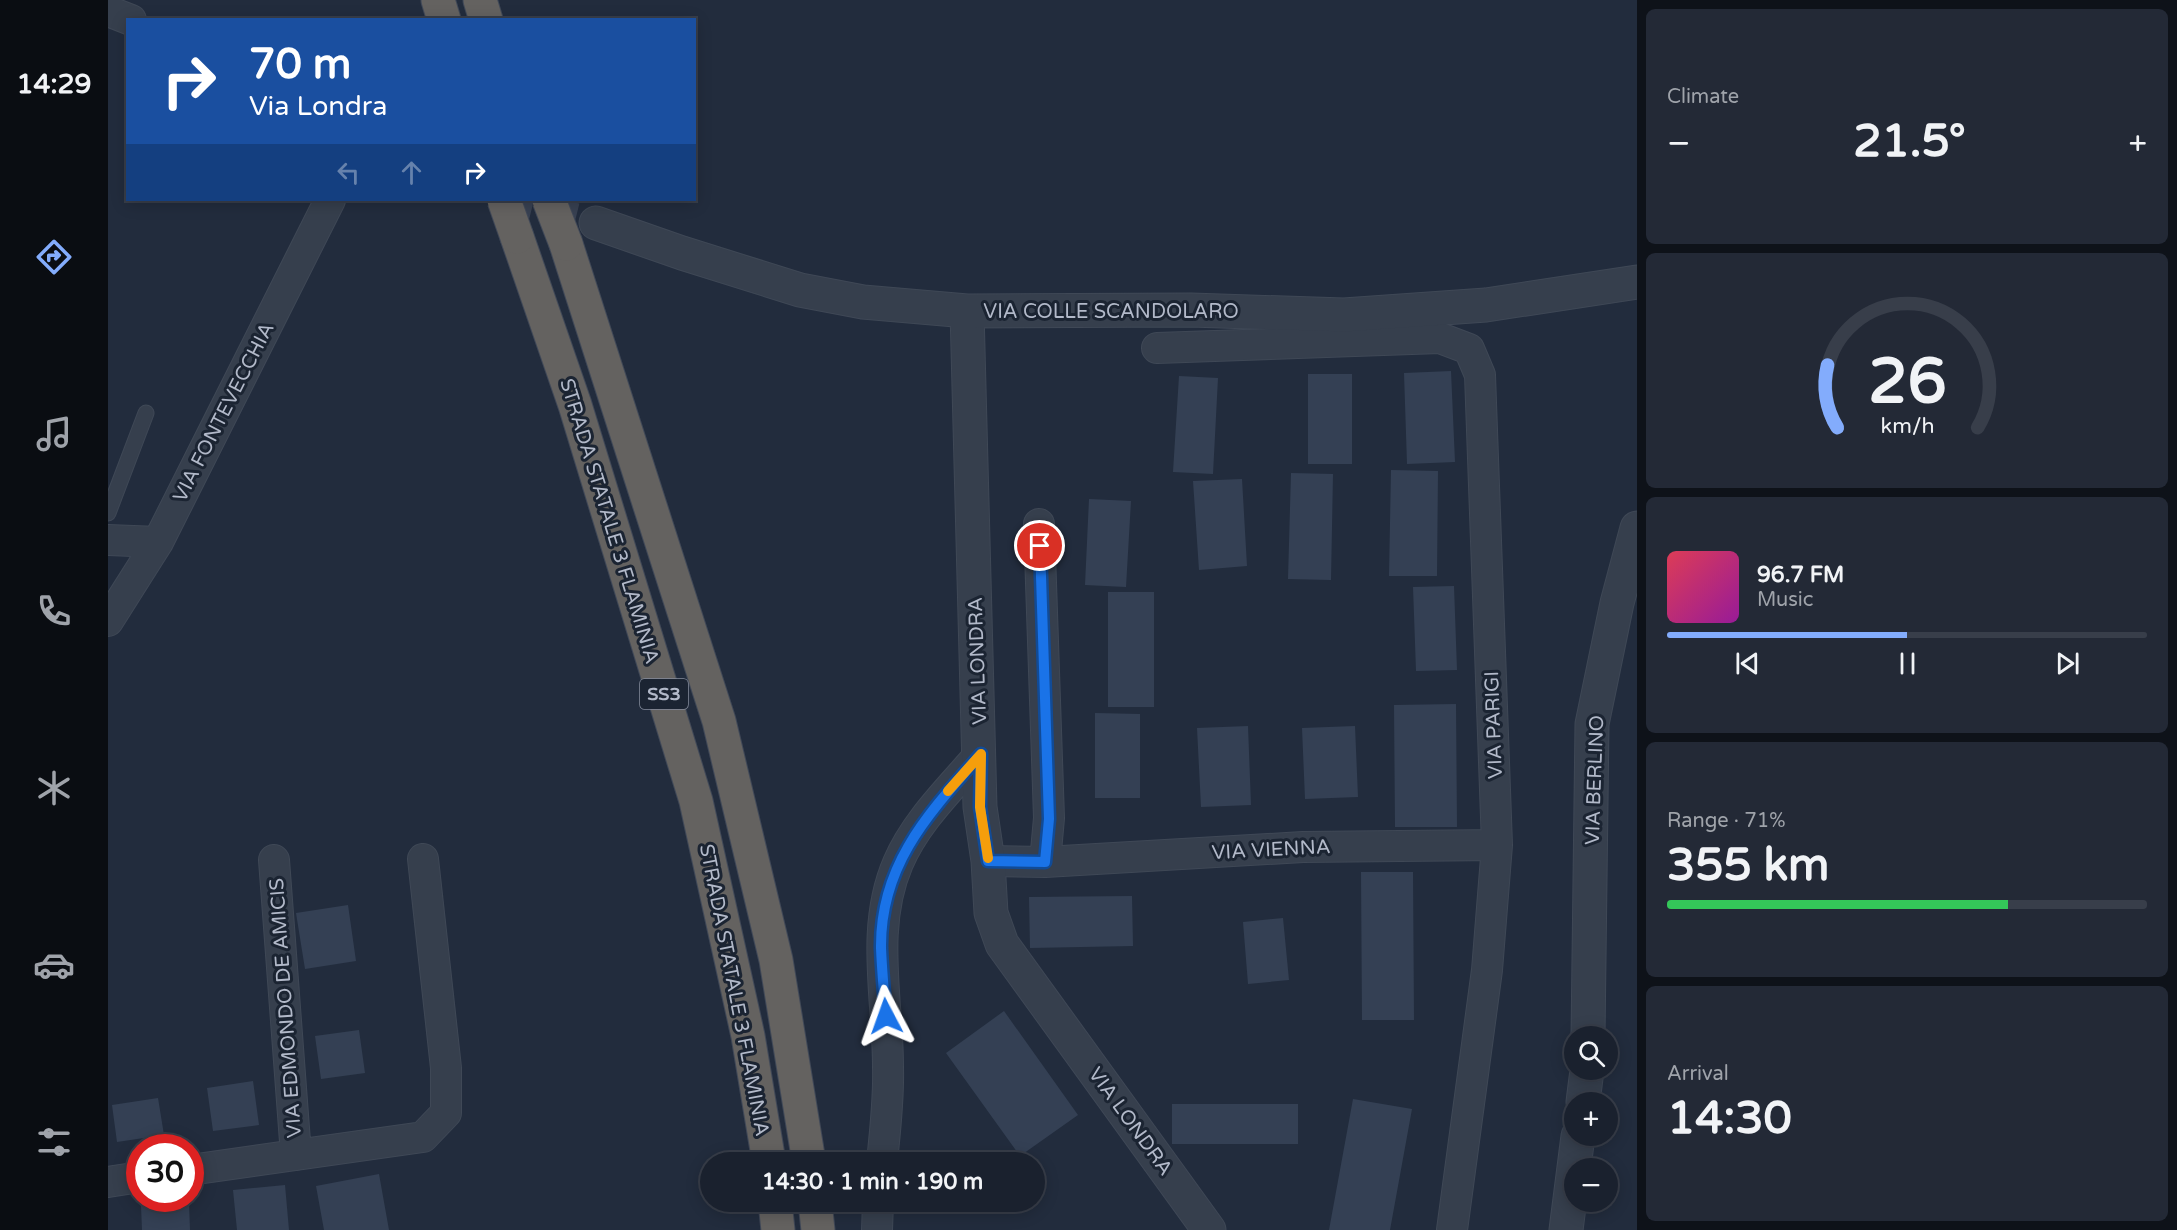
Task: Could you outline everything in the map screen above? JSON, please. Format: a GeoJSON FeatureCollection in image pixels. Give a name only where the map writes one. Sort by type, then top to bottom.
{"type":"FeatureCollection","features":[{"type":"Feature","properties":{"kind":"highway"},"geometry":{"type":"LineString","coordinates":[[438,0],[443,18]]}},
{"type":"Feature","properties":{"kind":"highway"},"geometry":{"type":"LineString","coordinates":[[480,0],[485,18]]}},
{"type":"Feature","properties":{"kind":"highway","name":"STRADA STATALE 3 FLAMINIA"},"geometry":{"type":"LineString","coordinates":[[504,201],[575,405],[696,801],[748,1036],[767,1152]]}},
{"type":"Feature","properties":{"kind":"highway","name":"STRADA STATALE 3 FLAMINIA"},"geometry":{"type":"LineString","coordinates":[[549,201],[566,244],[719,721],[776,960],[807,1152]]}},
{"type":"Feature","properties":{"kind":"highway"},"geometry":{"type":"LineString","coordinates":[[776,1212],[778,1230]]}},
{"type":"Feature","properties":{"kind":"highway"},"geometry":{"type":"LineString","coordinates":[[816,1212],[818,1230]]}},
{"type":"Feature","properties":{"kind":"street"},"geometry":{"type":"LineString","coordinates":[[108,11],[126,18]]}},
{"type":"Feature","properties":{"kind":"street","name":"VIA FONTEVECCHIA"},"geometry":{"type":"LineString","coordinates":[[108,621],[158,542],[329,201]]}},
{"type":"Feature","properties":{"kind":"street","name":"VIA COLLE SCANDOLARO"},"geometry":{"type":"LineString","coordinates":[[596,223],[800,290],[863,302],[967,311],[1191,310],[1342,329],[1637,282]]}},
{"type":"Feature","properties":{"kind":"street","name":"VIA LONDRA"},"geometry":{"type":"LineString","coordinates":[[967,311],[981,754],[980,807],[988,861],[991,913],[1002,944],[1209,1230]]}},
{"type":"Feature","properties":{"kind":"street","name":"VIA PARIGI"},"geometry":{"type":"LineString","coordinates":[[1157,348],[1342,329],[1440,338],[1469,349],[1480,375],[1497,845],[1487,970],[1452,1230]]}},
{"type":"Feature","properties":{"kind":"street"},"geometry":{"type":"LineString","coordinates":[[1039,524],[1049,819],[1045,862]]}},
{"type":"Feature","properties":{"kind":"street","name":"VIA BERLINO"},"geometry":{"type":"LineString","coordinates":[[1588,1026],[1592,724],[1617,603],[1637,528]]}},
{"type":"Feature","properties":{"kind":"street"},"geometry":{"type":"LineString","coordinates":[[108,540],[158,542]]}},
{"type":"Feature","properties":{"kind":"street"},"geometry":{"type":"LineString","coordinates":[[883,1152],[887,1118],[888,1066],[881,946],[887,898],[898,863],[926,816],[981,754]]}},
{"type":"Feature","properties":{"kind":"street","name":"VIA VIENNA"},"geometry":{"type":"LineString","coordinates":[[988,861],[1045,862],[1303,846],[1497,845]]}},
{"type":"Feature","properties":{"kind":"street","name":"VIA EDMONDO DE AMICIS"},"geometry":{"type":"LineString","coordinates":[[204,1168],[423,1137],[446,1113],[446,1068],[423,859]]}},
{"type":"Feature","properties":{"kind":"street","name":"VIA EDMONDO DE AMICIS"},"geometry":{"type":"LineString","coordinates":[[274,860],[296,1155]]}},
{"type":"Feature","properties":{"kind":"street"},"geometry":{"type":"LineString","coordinates":[[1566,1230],[1577,1146]]}},
{"type":"Feature","properties":{"kind":"street"},"geometry":{"type":"LineString","coordinates":[[108,1182],[126,1179]]}},
{"type":"Feature","properties":{"kind":"street"},"geometry":{"type":"LineString","coordinates":[[876,1230],[877,1212]]}},
{"type":"Feature","properties":{"kind":"lane"},"geometry":{"type":"LineString","coordinates":[[108,513],[147,413]]}},
{"type":"Feature","properties":{"kind":"building"},"geometry":{"type":"Polygon","coordinates":[[[1451,371],[1455,462],[1407,464],[1404,373],[1451,371]]]}},
{"type":"Feature","properties":{"kind":"building"},"geometry":{"type":"Polygon","coordinates":[[[1308,374],[1352,374],[1352,464],[1308,464],[1308,374]]]}},
{"type":"Feature","properties":{"kind":"building"},"geometry":{"type":"Polygon","coordinates":[[[1179,376],[1218,378],[1213,474],[1173,472],[1179,376]]]}},
{"type":"Feature","properties":{"kind":"building"},"geometry":{"type":"Polygon","coordinates":[[[1391,470],[1438,471],[1437,576],[1389,576],[1391,470]]]}},
{"type":"Feature","properties":{"kind":"building"},"geometry":{"type":"Polygon","coordinates":[[[1291,473],[1333,474],[1331,580],[1288,579],[1291,473]]]}},
{"type":"Feature","properties":{"kind":"building"},"geometry":{"type":"Polygon","coordinates":[[[1242,479],[1247,566],[1199,570],[1193,481],[1242,479]]]}},
{"type":"Feature","properties":{"kind":"building"},"geometry":{"type":"Polygon","coordinates":[[[1089,499],[1131,501],[1126,587],[1085,585],[1089,499]]]}},
{"type":"Feature","properties":{"kind":"building"},"geometry":{"type":"Polygon","coordinates":[[[1454,586],[1457,670],[1416,671],[1413,587],[1454,586]]]}},
{"type":"Feature","properties":{"kind":"building"},"geometry":{"type":"Polygon","coordinates":[[[1108,592],[1154,592],[1154,707],[1108,707],[1108,592]]]}},
{"type":"Feature","properties":{"kind":"building"},"geometry":{"type":"Polygon","coordinates":[[[1456,704],[1457,827],[1395,827],[1394,705],[1456,704]]]}},
{"type":"Feature","properties":{"kind":"building"},"geometry":{"type":"Polygon","coordinates":[[[1095,713],[1140,714],[1140,798],[1095,798],[1095,713]]]}},
{"type":"Feature","properties":{"kind":"building"},"geometry":{"type":"Polygon","coordinates":[[[1248,726],[1251,805],[1201,807],[1197,728],[1248,726]]]}},
{"type":"Feature","properties":{"kind":"building"},"geometry":{"type":"Polygon","coordinates":[[[1355,726],[1358,797],[1305,799],[1302,728],[1355,726]]]}},
{"type":"Feature","properties":{"kind":"building"},"geometry":{"type":"Polygon","coordinates":[[[1361,872],[1413,872],[1414,1020],[1362,1020],[1361,872]]]}},
{"type":"Feature","properties":{"kind":"building"},"geometry":{"type":"Polygon","coordinates":[[[1132,896],[1133,946],[1030,948],[1029,897],[1132,896]]]}},
{"type":"Feature","properties":{"kind":"building"},"geometry":{"type":"Polygon","coordinates":[[[348,905],[356,961],[305,969],[296,913],[348,905]]]}},
{"type":"Feature","properties":{"kind":"building"},"geometry":{"type":"Polygon","coordinates":[[[1283,918],[1289,980],[1248,984],[1243,922],[1283,918]]]}},
{"type":"Feature","properties":{"kind":"building"},"geometry":{"type":"Polygon","coordinates":[[[1004,1011],[1078,1115],[1026,1152],[1017,1152],[946,1053],[1004,1011]]]}},
{"type":"Feature","properties":{"kind":"building"},"geometry":{"type":"Polygon","coordinates":[[[359,1030],[365,1073],[321,1079],[315,1036],[359,1030]]]}},
{"type":"Feature","properties":{"kind":"building"},"geometry":{"type":"Polygon","coordinates":[[[253,1081],[259,1125],[213,1131],[207,1088],[253,1081]]]}},
{"type":"Feature","properties":{"kind":"building"},"geometry":{"type":"Polygon","coordinates":[[[158,1098],[164,1134],[126,1134],[126,1141],[117,1142],[112,1105],[158,1098]]]}},
{"type":"Feature","properties":{"kind":"building"},"geometry":{"type":"Polygon","coordinates":[[[1353,1099],[1412,1109],[1390,1230],[1329,1230],[1353,1099]]]}},
{"type":"Feature","properties":{"kind":"building"},"geometry":{"type":"Polygon","coordinates":[[[1172,1104],[1298,1104],[1298,1144],[1172,1144],[1172,1104]]]}},
{"type":"Feature","properties":{"kind":"building"},"geometry":{"type":"Polygon","coordinates":[[[379,1174],[389,1230],[324,1230],[316,1186],[379,1174]]]}},
{"type":"Feature","properties":{"kind":"building"},"geometry":{"type":"Polygon","coordinates":[[[285,1185],[289,1230],[237,1230],[233,1190],[285,1185]]]}},
{"type":"Feature","properties":{"kind":"building"},"geometry":{"type":"Polygon","coordinates":[[[141,1212],[189,1212],[190,1230],[142,1230],[141,1212]]]}},
{"type":"Feature","properties":{"kind":"tunnel"},"geometry":{"type":"LineString","coordinates":[[507,201],[596,223]]}},
{"type":"Feature","properties":{"kind":"slow traffic"},"geometry":{"type":"LineString","coordinates":[[948,791],[981,754],[980,807],[988,858]]}},
{"type":"Feature","properties":{"kind":"route"},"geometry":{"type":"LineString","coordinates":[[886,1016],[881,946],[887,898],[898,863],[926,816],[981,754],[980,807],[988,861],[1045,862],[1049,819],[1040,546]]}}]}
